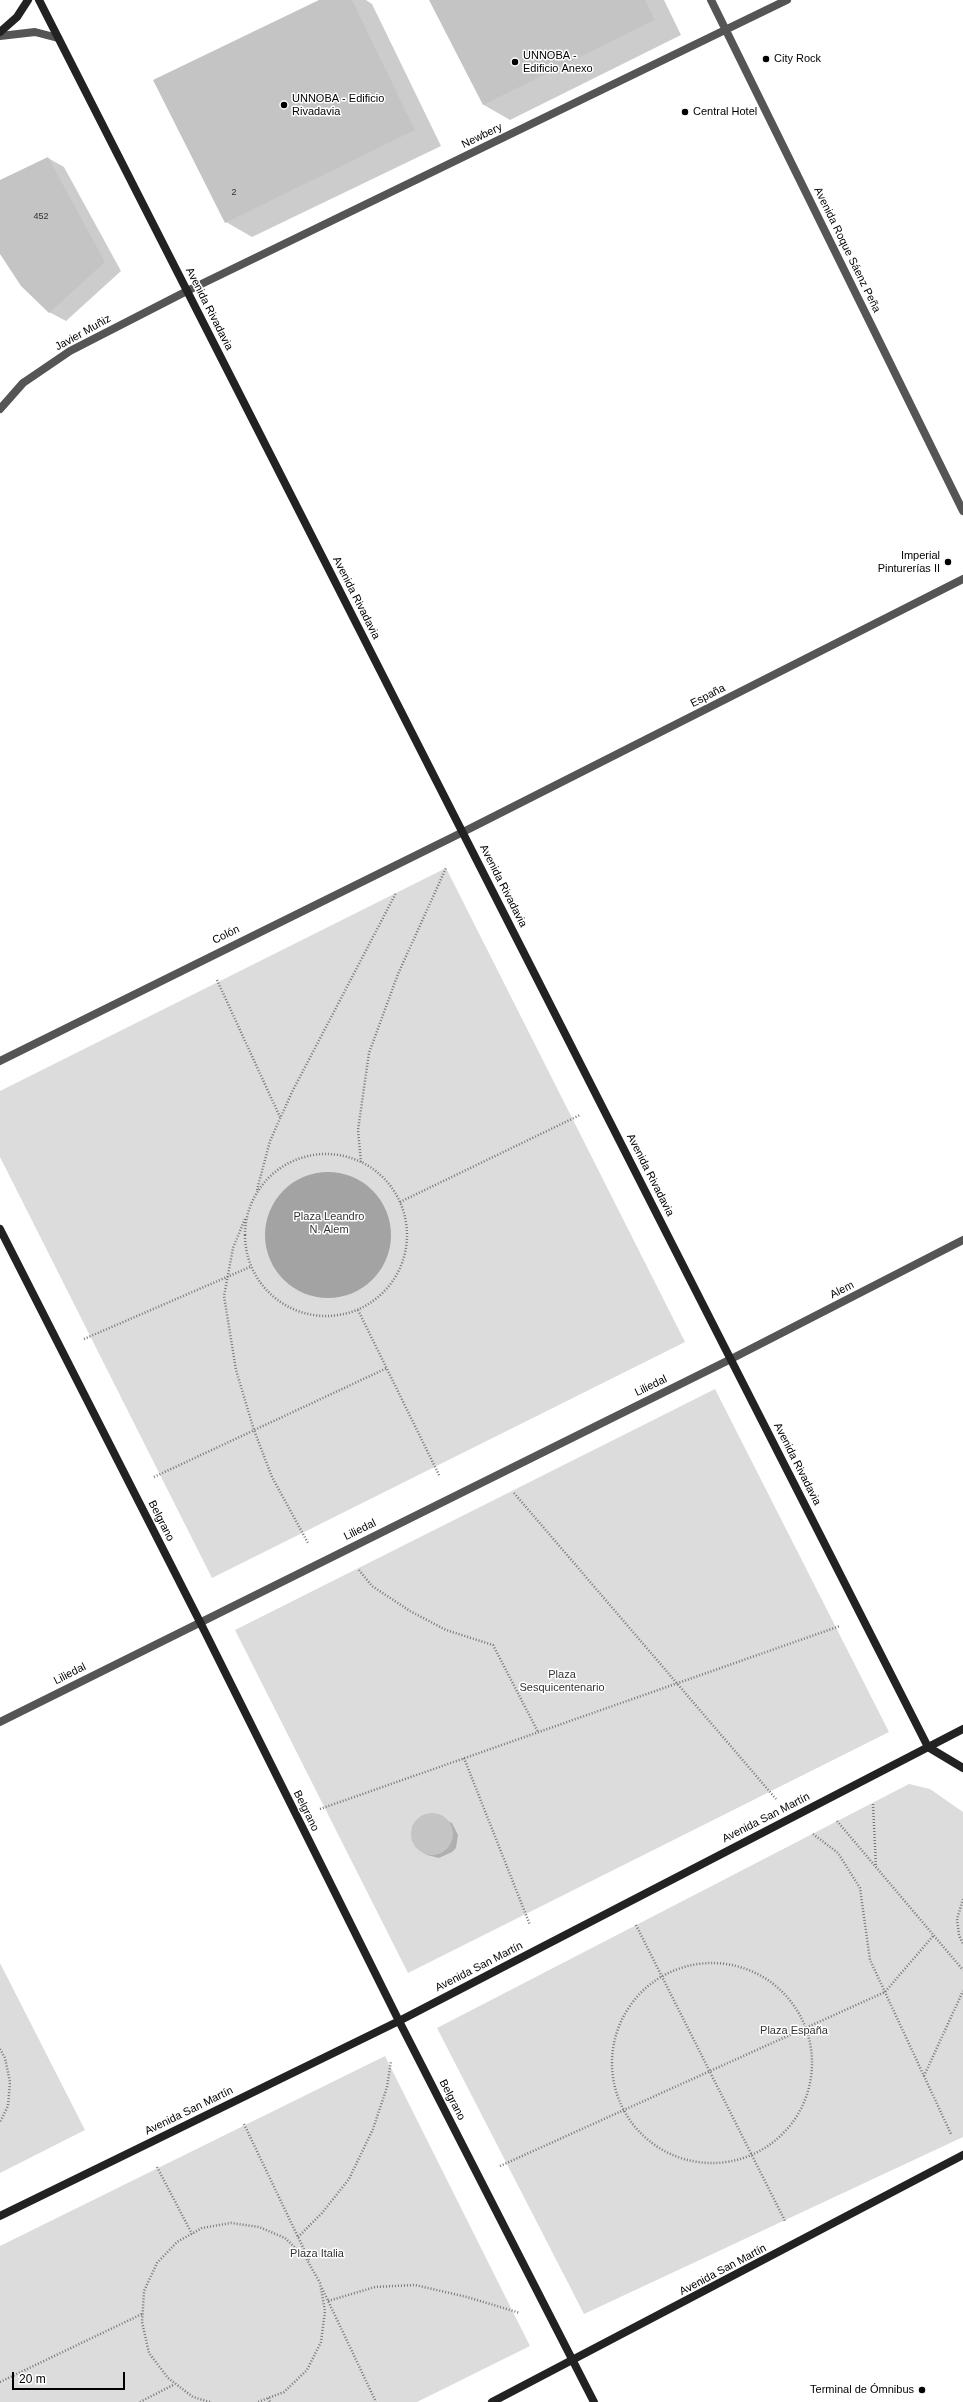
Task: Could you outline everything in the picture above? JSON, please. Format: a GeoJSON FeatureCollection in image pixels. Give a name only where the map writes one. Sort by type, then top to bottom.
{"type":"FeatureCollection","features":[{"type":"Feature","properties":{"kind":"main road"},"geometry":{"type":"LineString","coordinates":[[0,32],[17,16],[28,0]]}},
{"type":"Feature","properties":{"kind":"main road","name":"Avenida Rivadavia"},"geometry":{"type":"LineString","coordinates":[[39,0],[928,1746]]}},
{"type":"Feature","properties":{"kind":"main road","name":"Belgrano"},"geometry":{"type":"LineString","coordinates":[[0,1229],[200,1622],[399,2021],[594,2402]]}},
{"type":"Feature","properties":{"kind":"main road","name":"Avenida San Martín"},"geometry":{"type":"LineString","coordinates":[[0,2216],[399,2021],[963,1729]]}},
{"type":"Feature","properties":{"kind":"main road"},"geometry":{"type":"LineString","coordinates":[[928,1746],[963,1768]]}},
{"type":"Feature","properties":{"kind":"main road","name":"Avenida San Martín"},"geometry":{"type":"LineString","coordinates":[[492,2402],[573,2362],[962,2156]]}},
{"type":"Feature","properties":{"kind":"street","name":"Avenida Roque Sáenz Peña"},"geometry":{"type":"LineString","coordinates":[[711,0],[963,511]]}},
{"type":"Feature","properties":{"kind":"street","name":"Newbery"},"geometry":{"type":"LineString","coordinates":[[187,291],[787,0]]}},
{"type":"Feature","properties":{"kind":"street"},"geometry":{"type":"LineString","coordinates":[[0,36],[35,32],[58,38]]}},
{"type":"Feature","properties":{"kind":"street","name":"Javier Muñiz"},"geometry":{"type":"LineString","coordinates":[[0,409],[23,383],[70,351],[187,291]]}},
{"type":"Feature","properties":{"kind":"street","name":"España"},"geometry":{"type":"LineString","coordinates":[[463,832],[963,579]]}},
{"type":"Feature","properties":{"kind":"street","name":"Colón"},"geometry":{"type":"LineString","coordinates":[[0,1061],[206,957],[463,832]]}},
{"type":"Feature","properties":{"kind":"street","name":"Alem"},"geometry":{"type":"LineString","coordinates":[[731,1359],[963,1240]]}},
{"type":"Feature","properties":{"kind":"street","name":"Liliedal"},"geometry":{"type":"LineString","coordinates":[[0,1722],[731,1359]]}},
{"type":"Feature","properties":{"kind":"path"},"geometry":{"type":"LineString","coordinates":[[361,1163],[358,1130],[369,1053],[398,974],[463,832]]}},
{"type":"Feature","properties":{"kind":"path"},"geometry":{"type":"LineString","coordinates":[[319,1563],[272,1476],[254,1430],[236,1370],[224,1296],[233,1248],[256,1193],[270,1141],[416,854]]}},
{"type":"Feature","properties":{"kind":"path"},"geometry":{"type":"LineString","coordinates":[[206,957],[281,1118]]}},
{"type":"Feature","properties":{"kind":"path"},"geometry":{"type":"LineString","coordinates":[[400,1202],[602,1105]]}},
{"type":"Feature","properties":{"kind":"path"},"geometry":{"type":"LineString","coordinates":[[246,1216],[244,1242],[250,1267],[264,1288],[284,1305],[308,1315],[327,1316],[358,1310],[382,1295],[399,1272],[408,1245],[406,1217],[396,1191],[376,1170],[351,1157],[323,1153],[295,1160],[273,1173],[256,1193]]}},
{"type":"Feature","properties":{"kind":"path"},"geometry":{"type":"LineString","coordinates":[[61,1348],[250,1267]]}},
{"type":"Feature","properties":{"kind":"path"},"geometry":{"type":"LineString","coordinates":[[358,1310],[451,1498]]}},
{"type":"Feature","properties":{"kind":"path"},"geometry":{"type":"LineString","coordinates":[[132,1488],[387,1368]]}},
{"type":"Feature","properties":{"kind":"path"},"geometry":{"type":"LineString","coordinates":[[498,1474],[792,1817],[838,1853],[860,1888],[870,1960],[962,2156]]}},
{"type":"Feature","properties":{"kind":"path"},"geometry":{"type":"LineString","coordinates":[[344,1550],[372,1586],[410,1611],[446,1630],[493,1645],[538,1732]]}},
{"type":"Feature","properties":{"kind":"path"},"geometry":{"type":"LineString","coordinates":[[297,1817],[863,1618]]}},
{"type":"Feature","properties":{"kind":"path"},"geometry":{"type":"LineString","coordinates":[[464,1758],[539,1948]]}},
{"type":"Feature","properties":{"kind":"path"},"geometry":{"type":"LineString","coordinates":[[872,1775],[876,1867]]}},
{"type":"Feature","properties":{"kind":"path"},"geometry":{"type":"LineString","coordinates":[[821,1802],[963,1970]]}},
{"type":"Feature","properties":{"kind":"path"},"geometry":{"type":"LineString","coordinates":[[963,1899],[957,1919],[959,1935],[963,1944]]}},
{"type":"Feature","properties":{"kind":"path"},"geometry":{"type":"LineString","coordinates":[[626,1903],[796,2243]]}},
{"type":"Feature","properties":{"kind":"path"},"geometry":{"type":"LineString","coordinates":[[478,2176],[886,1992],[933,1936]]}},
{"type":"Feature","properties":{"kind":"path"},"geometry":{"type":"LineString","coordinates":[[713,1963],[744,1968],[773,1983],[797,2008],[805,2029],[810,2041],[812,2075],[802,2108],[781,2136],[752,2155],[718,2163],[683,2160],[654,2146],[631,2124],[616,2096],[610,2065],[615,2033],[630,2004],[652,1982],[681,1967],[713,1963]]}},
{"type":"Feature","properties":{"kind":"path"},"geometry":{"type":"LineString","coordinates":[[924,2076],[963,1991]]}},
{"type":"Feature","properties":{"kind":"path"},"geometry":{"type":"LineString","coordinates":[[298,2236],[322,2213],[349,2179],[373,2129],[387,2087],[399,2021]]}},
{"type":"Feature","properties":{"kind":"path"},"geometry":{"type":"LineString","coordinates":[[0,2049],[5,2058],[10,2082],[8,2106],[0,2122]]}},
{"type":"Feature","properties":{"kind":"path"},"geometry":{"type":"LineString","coordinates":[[233,2102],[376,2402]]}},
{"type":"Feature","properties":{"kind":"path"},"geometry":{"type":"LineString","coordinates":[[146,2145],[192,2234]]}},
{"type":"Feature","properties":{"kind":"path"},"geometry":{"type":"LineString","coordinates":[[210,2402],[193,2397],[175,2384],[168,2378],[149,2353],[142,2322],[144,2291],[157,2263],[177,2242],[202,2228],[231,2223],[259,2226],[285,2238],[306,2258],[320,2283],[325,2311],[321,2342],[306,2370],[284,2392],[258,2402]]}},
{"type":"Feature","properties":{"kind":"path"},"geometry":{"type":"LineString","coordinates":[[328,2301],[375,2287],[415,2285],[467,2296],[554,2324]]}},
{"type":"Feature","properties":{"kind":"path"},"geometry":{"type":"LineString","coordinates":[[0,2382],[142,2313]]}},
{"type":"Feature","properties":{"kind":"path"},"geometry":{"type":"LineString","coordinates":[[140,2402],[175,2384]]}},
{"type":"Feature","properties":{"kind":"path"},"geometry":{"type":"LineString","coordinates":[[268,2398],[270,2402]]}},
{"type":"Feature","properties":{"kind":"green space","name":"Plaza Leandro N. Alem"},"geometry":{"type":"Polygon","coordinates":[[[446,868],[685,1342],[212,1578],[0,1157],[0,1091],[446,868]]]}},
{"type":"Feature","properties":{"kind":"green space","name":"Plaza Sesquicentenario"},"geometry":{"type":"Polygon","coordinates":[[[715,1389],[889,1732],[408,1973],[235,1630],[715,1389]]]}},
{"type":"Feature","properties":{"kind":"green space","name":"Plaza España"},"geometry":{"type":"Polygon","coordinates":[[[909,1784],[930,1789],[963,1812],[963,2137],[584,2314],[437,2028],[909,1784]]]}},
{"type":"Feature","properties":{"kind":"green space"},"geometry":{"type":"Polygon","coordinates":[[[0,1963],[85,2130],[0,2173],[0,1963]]]}},
{"type":"Feature","properties":{"kind":"green space","name":"Plaza Italia"},"geometry":{"type":"Polygon","coordinates":[[[385,2056],[530,2346],[417,2402],[0,2402],[0,2246],[385,2056]]]}},
{"type":"Feature","properties":{"kind":"shaded area"},"geometry":{"type":"Polygon","coordinates":[[[328,1172],[340,1173],[352,1177],[368,1186],[377,1195],[386,1211],[390,1223],[390,1247],[386,1259],[377,1275],[368,1284],[352,1293],[340,1297],[328,1298],[316,1297],[304,1293],[288,1284],[279,1275],[270,1259],[266,1247],[265,1235],[266,1223],[270,1211],[279,1195],[288,1186],[304,1177],[316,1173],[328,1172]]]}},
{"type":"Feature","properties":{"kind":"building","name":"UNNOBA - Edificio Rivadavia"},"geometry":{"type":"Polygon","coordinates":[[[319,0],[352,0],[415,130],[225,223],[153,80],[319,0]]]}},
{"type":"Feature","properties":{"kind":"building","name":"UNNOBA - Edificio Anexo"},"geometry":{"type":"Polygon","coordinates":[[[429,0],[645,0],[655,20],[483,105],[429,0]]]}},
{"type":"Feature","properties":{"kind":"building"},"geometry":{"type":"Polygon","coordinates":[[[48,157],[105,262],[49,313],[21,286],[0,254],[0,180],[48,157]]]}},
{"type":"Feature","properties":{"kind":"building"},"geometry":{"type":"Polygon","coordinates":[[[428,1813],[436,1813],[444,1816],[450,1822],[453,1834],[450,1846],[444,1852],[436,1855],[428,1855],[420,1852],[414,1846],[411,1838],[411,1830],[414,1822],[420,1816],[428,1813]]]}},
{"type":"Feature","properties":{"kind":"place","name":"City Rock"},"geometry":{"type":"Point","coordinates":[766,59]}},
{"type":"Feature","properties":{"kind":"place","name":"UNNOBA - Edificio Anexo"},"geometry":{"type":"Point","coordinates":[515,62]}},
{"type":"Feature","properties":{"kind":"place","name":"UNNOBA - Edificio Rivadavia"},"geometry":{"type":"Point","coordinates":[284,105]}},
{"type":"Feature","properties":{"kind":"place","name":"Central Hotel"},"geometry":{"type":"Point","coordinates":[685,112]}},
{"type":"Feature","properties":{"kind":"place","name":"Imperial Pinturerías II"},"geometry":{"type":"Point","coordinates":[948,562]}},
{"type":"Feature","properties":{"kind":"place","name":"Terminal de Ómnibus"},"geometry":{"type":"Point","coordinates":[922,2390]}}]}
